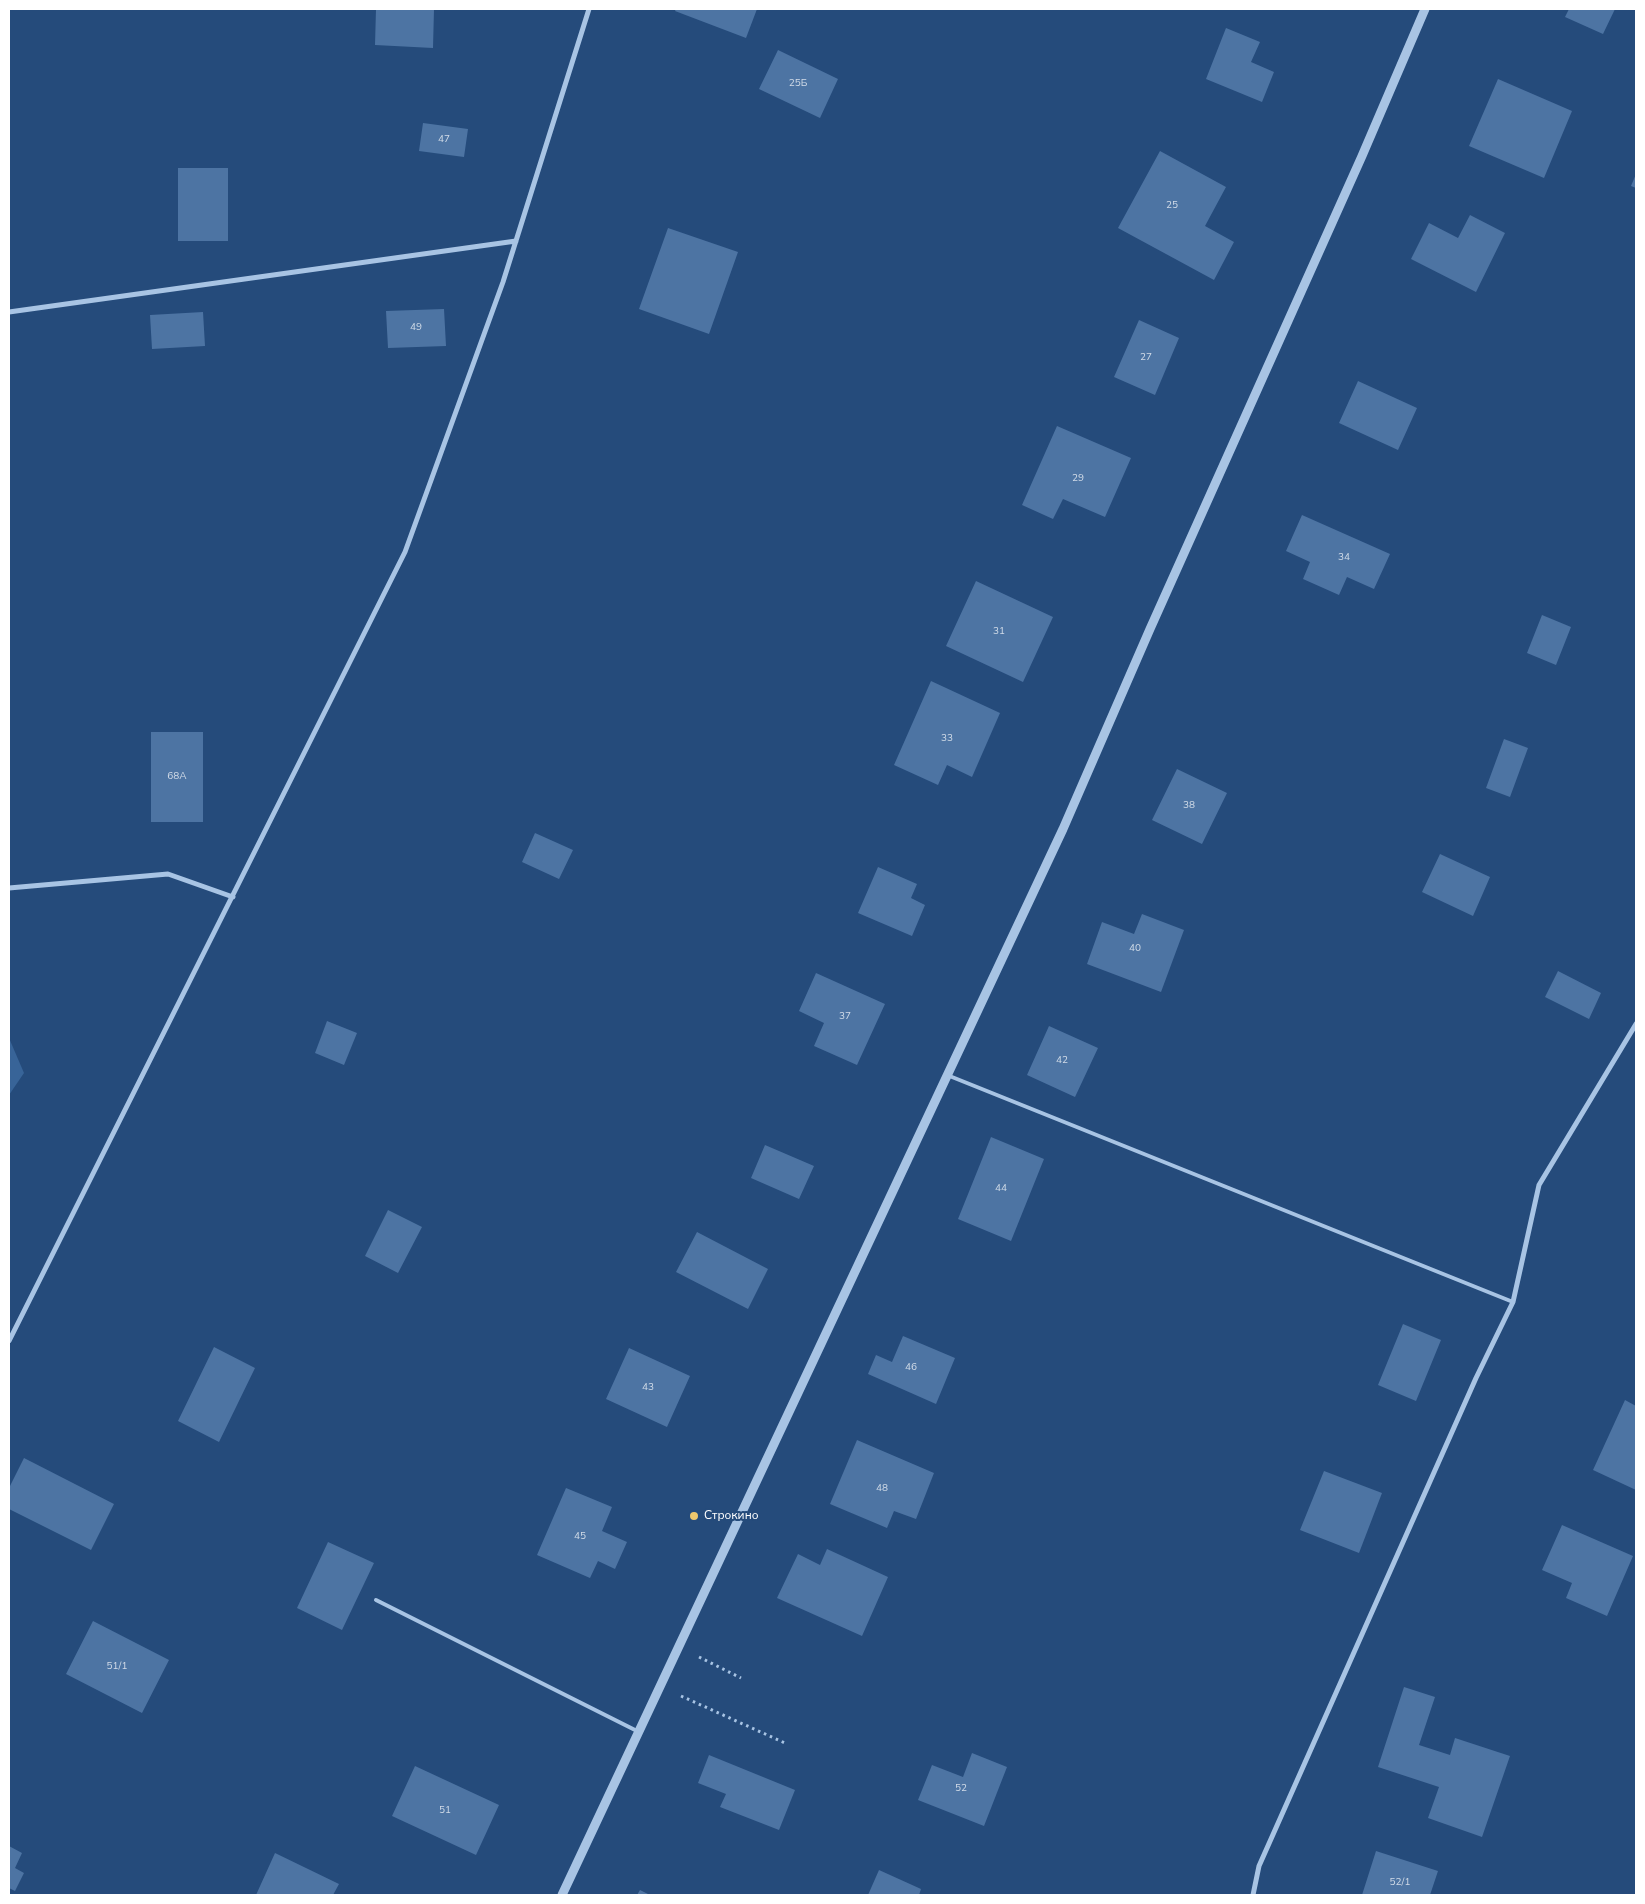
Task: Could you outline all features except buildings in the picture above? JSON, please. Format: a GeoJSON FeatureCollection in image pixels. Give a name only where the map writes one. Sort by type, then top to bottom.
{"type":"FeatureCollection","features":[{"type":"Feature","properties":{"kind":"street"},"geometry":{"type":"LineString","coordinates":[[9,1342],[405,552],[516,240],[589,9]]}},
{"type":"Feature","properties":{"kind":"street"},"geometry":{"type":"LineString","coordinates":[[562,1895],[1063,829],[1150,629],[1362,156],[1425,9]]}},
{"type":"Feature","properties":{"kind":"street"},"geometry":{"type":"LineString","coordinates":[[9,312],[516,240]]}},
{"type":"Feature","properties":{"kind":"street"},"geometry":{"type":"LineString","coordinates":[[9,888],[168,874],[233,897]]}},
{"type":"Feature","properties":{"kind":"street"},"geometry":{"type":"LineString","coordinates":[[1253,1895],[1259,1866],[1476,1378],[1513,1302],[1539,1184],[1636,1024]]}},
{"type":"Feature","properties":{"kind":"lane"},"geometry":{"type":"LineString","coordinates":[[947,1075],[1513,1302]]}},
{"type":"Feature","properties":{"kind":"lane"},"geometry":{"type":"LineString","coordinates":[[376,1600],[639,1732]]}},
{"type":"Feature","properties":{"kind":"path"},"geometry":{"type":"LineString","coordinates":[[679,1647],[741,1678]]}},
{"type":"Feature","properties":{"kind":"path"},"geometry":{"type":"LineString","coordinates":[[660,1687],[786,1743]]}},
{"type":"Feature","properties":{"kind":"shaded area"},"geometry":{"type":"Polygon","coordinates":[[[9,1038],[24,1073],[9,1095],[9,1038]]]}},
{"type":"Feature","properties":{"kind":"place","name":"Строкино"},"geometry":{"type":"Point","coordinates":[694,1516]}}]}
